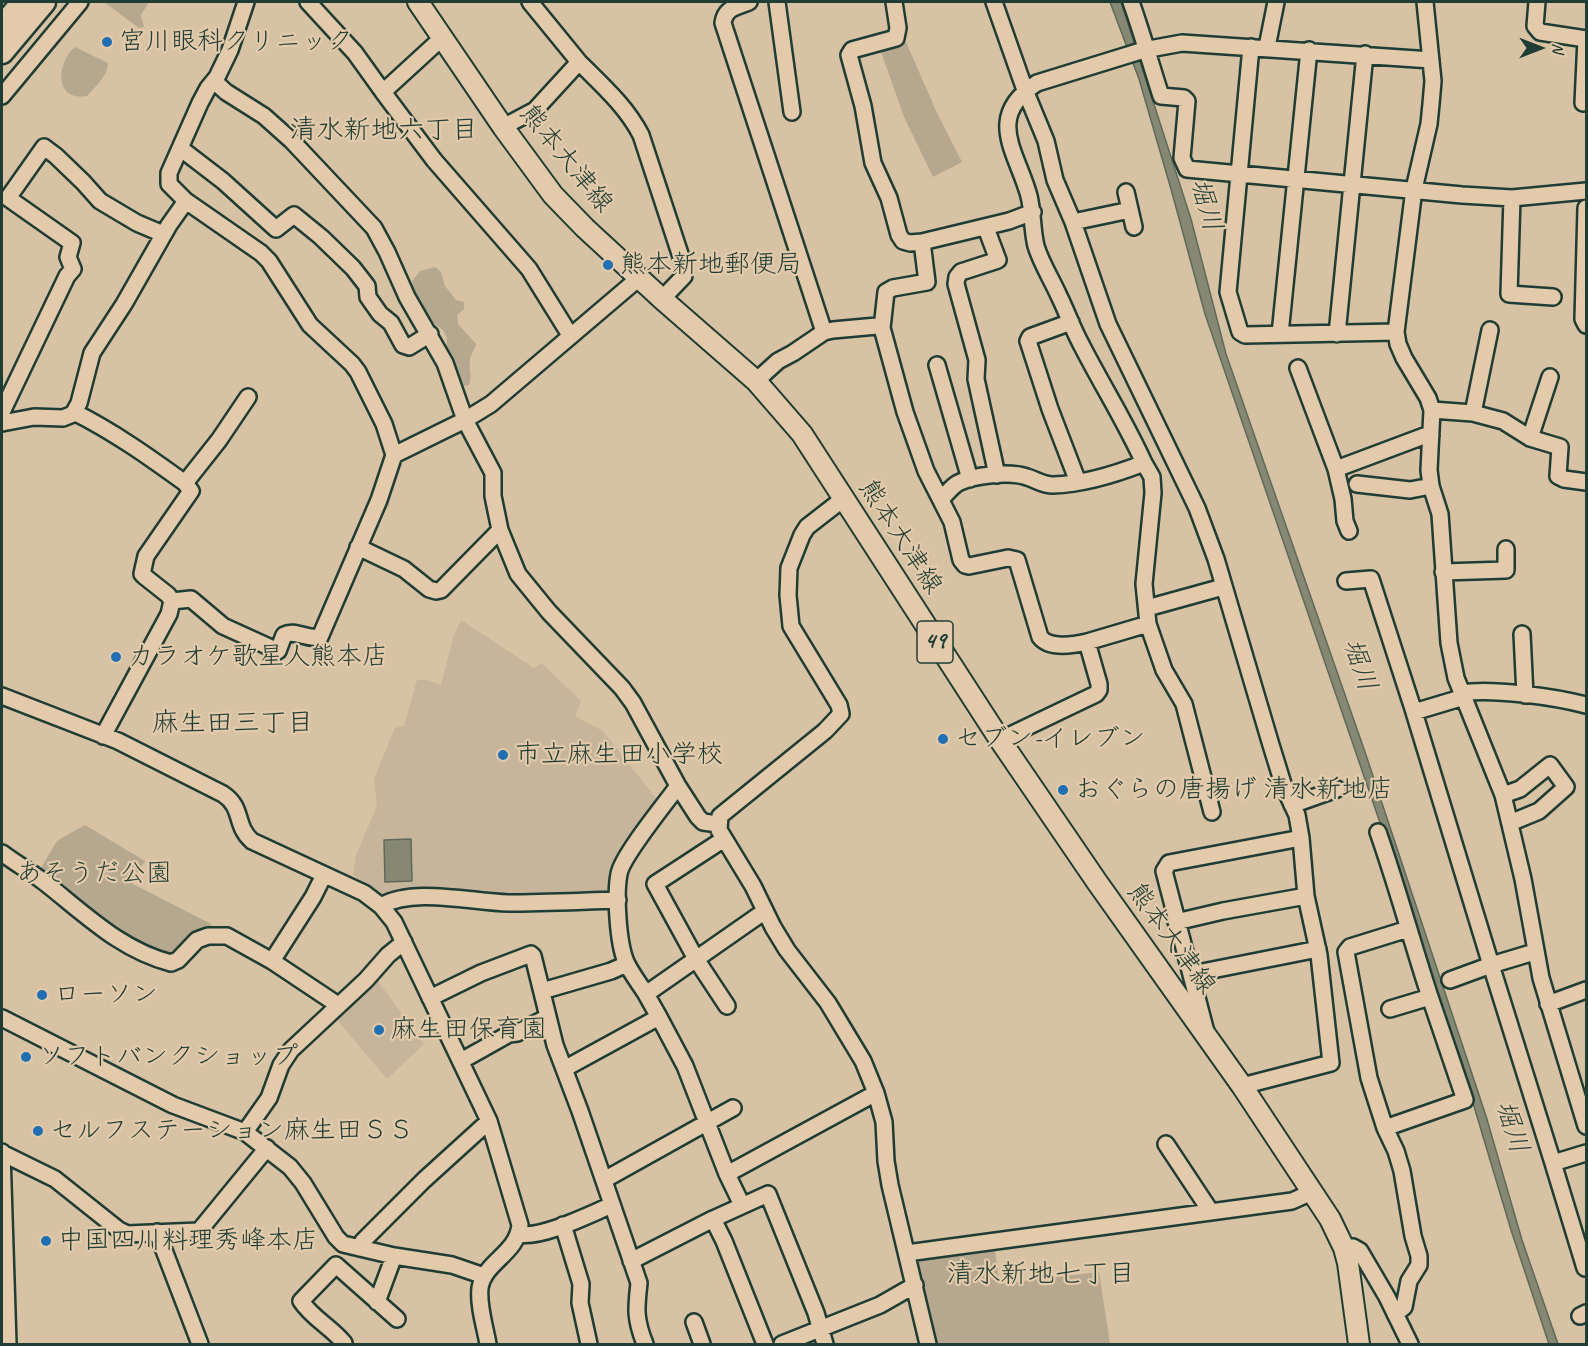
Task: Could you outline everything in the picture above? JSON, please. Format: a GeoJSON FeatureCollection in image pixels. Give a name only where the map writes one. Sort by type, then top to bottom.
{"type":"FeatureCollection","features":[{"type":"Feature","properties":{"kind":"highway"},"geometry":{"type":"LineString","coordinates":[[2,52],[44,2]]}},
{"type":"Feature","properties":{"kind":"main road","name":"熊本大津線"},"geometry":{"type":"LineString","coordinates":[[418,2],[503,128],[553,195],[639,278],[756,381],[802,434],[1000,740],[1097,882],[1242,1086],[1330,1219],[1344,1248],[1348,1263],[1359,1344]]}},
{"type":"Feature","properties":{"kind":"street"},"geometry":{"type":"LineString","coordinates":[[2,96],[80,2]]}},
{"type":"Feature","properties":{"kind":"street"},"geometry":{"type":"LineString","coordinates":[[172,601],[191,599],[223,626],[278,651],[284,634],[289,632],[315,638],[322,635],[378,500],[394,455],[384,423],[358,372],[310,325],[269,261],[186,201],[169,184],[169,173],[200,103],[230,50],[246,2]]}},
{"type":"Feature","properties":{"kind":"street"},"geometry":{"type":"LineString","coordinates":[[308,2],[355,53],[434,160],[530,269],[570,335]]}},
{"type":"Feature","properties":{"kind":"street"},"geometry":{"type":"LineString","coordinates":[[531,2],[579,62],[621,104],[641,135],[684,266],[684,276],[662,299]]}},
{"type":"Feature","properties":{"kind":"street"},"geometry":{"type":"LineString","coordinates":[[749,2],[729,9],[724,15],[723,23],[824,332]]}},
{"type":"Feature","properties":{"kind":"street"},"geometry":{"type":"LineString","coordinates":[[777,2],[792,112]]}},
{"type":"Feature","properties":{"kind":"street"},"geometry":{"type":"LineString","coordinates":[[894,2],[898,28],[896,38],[852,50],[849,55],[863,106],[873,163],[889,198],[899,235],[903,241],[922,242],[986,228],[1033,212]]}},
{"type":"Feature","properties":{"kind":"street"},"geometry":{"type":"LineString","coordinates":[[994,2],[1046,141],[1055,180],[1073,222],[1108,324],[1197,508],[1240,635],[1270,746],[1284,787],[1298,815],[1306,896],[1318,952],[1331,1064],[1242,1086]]}},
{"type":"Feature","properties":{"kind":"street"},"geometry":{"type":"LineString","coordinates":[[1131,2],[1161,96],[1184,98],[1187,101],[1182,158],[1187,169],[1512,198],[1587,190]]}},
{"type":"Feature","properties":{"kind":"street"},"geometry":{"type":"LineString","coordinates":[[1276,2],[1259,47],[1239,174],[1228,292],[1240,332],[1245,335],[1396,332]]}},
{"type":"Feature","properties":{"kind":"street"},"geometry":{"type":"LineString","coordinates":[[1425,2],[1433,81],[1429,124],[1414,189],[1396,332],[1404,358],[1428,398],[1432,410],[1429,470],[1431,486],[1440,514],[1449,643],[1456,678],[1503,795],[1548,1004],[1587,1126]]}},
{"type":"Feature","properties":{"kind":"street"},"geometry":{"type":"LineString","coordinates":[[1537,2],[1535,26],[1540,32],[1586,39],[1583,103]]}},
{"type":"Feature","properties":{"kind":"street"},"geometry":{"type":"LineString","coordinates":[[383,92],[443,37]]}},
{"type":"Feature","properties":{"kind":"street"},"geometry":{"type":"LineString","coordinates":[[1212,812],[1187,713],[1164,670],[1147,616],[1144,584],[1153,494],[1152,477],[1132,435],[1080,344],[1036,245],[1033,212],[1028,192],[1008,140],[1010,114],[1025,90],[1037,83],[1146,49],[1182,43],[1431,60]]}},
{"type":"Feature","properties":{"kind":"street"},"geometry":{"type":"LineString","coordinates":[[1280,334],[1309,50]]}},
{"type":"Feature","properties":{"kind":"street"},"geometry":{"type":"LineString","coordinates":[[1338,334],[1365,54]]}},
{"type":"Feature","properties":{"kind":"street"},"geometry":{"type":"LineString","coordinates":[[503,128],[535,110],[579,62]]}},
{"type":"Feature","properties":{"kind":"street"},"geometry":{"type":"LineString","coordinates":[[214,81],[226,92],[264,116],[292,141],[374,228],[407,297],[445,363],[465,420],[494,473],[493,496],[500,530],[518,573],[549,612],[630,699],[678,786],[698,817],[703,822],[718,824]]}},
{"type":"Feature","properties":{"kind":"street"},"geometry":{"type":"LineString","coordinates":[[2,412],[67,276],[73,268],[68,258],[72,243],[8,198],[44,147],[76,175],[99,201],[137,223],[163,234]]}},
{"type":"Feature","properties":{"kind":"street"},"geometry":{"type":"LineString","coordinates":[[180,148],[223,181],[276,229],[294,215],[321,237],[353,268],[366,286],[368,297],[380,314],[391,323],[403,345],[409,347],[430,334]]}},
{"type":"Feature","properties":{"kind":"street"},"geometry":{"type":"LineString","coordinates":[[1126,192],[1134,227]]}},
{"type":"Feature","properties":{"kind":"street"},"geometry":{"type":"LineString","coordinates":[[1512,198],[1509,294],[1553,297]]}},
{"type":"Feature","properties":{"kind":"street"},"geometry":{"type":"LineString","coordinates":[[2,423],[34,417],[63,418],[74,412],[79,403],[92,353],[124,304],[163,234],[186,201]]}},
{"type":"Feature","properties":{"kind":"street"},"geometry":{"type":"LineString","coordinates":[[1587,208],[1583,320],[1587,325]]}},
{"type":"Feature","properties":{"kind":"street"},"geometry":{"type":"LineString","coordinates":[[1073,222],[1130,210]]}},
{"type":"Feature","properties":{"kind":"street"},"geometry":{"type":"LineString","coordinates":[[986,228],[998,260],[961,272],[956,284],[977,360],[976,380],[997,475]]}},
{"type":"Feature","properties":{"kind":"street"},"geometry":{"type":"LineString","coordinates":[[922,242],[927,282],[893,288],[886,292],[882,328],[905,412],[926,471],[952,522],[963,563],[969,566],[1008,558],[1017,560],[1040,637],[1043,641],[1073,645],[1088,642],[1147,616],[1223,587]]}},
{"type":"Feature","properties":{"kind":"street"},"geometry":{"type":"LineString","coordinates":[[394,455],[465,420],[491,404],[639,278]]}},
{"type":"Feature","properties":{"kind":"street"},"geometry":{"type":"LineString","coordinates":[[1071,322],[1030,337],[1028,341],[1050,409],[1078,482]]}},
{"type":"Feature","properties":{"kind":"street"},"geometry":{"type":"LineString","coordinates":[[756,381],[778,361],[824,332],[866,327],[882,328]]}},
{"type":"Feature","properties":{"kind":"street"},"geometry":{"type":"LineString","coordinates":[[1473,413],[1490,330]]}},
{"type":"Feature","properties":{"kind":"street"},"geometry":{"type":"LineString","coordinates":[[936,365],[970,478]]}},
{"type":"Feature","properties":{"kind":"street"},"geometry":{"type":"LineString","coordinates":[[1298,368],[1336,469],[1348,531]]}},
{"type":"Feature","properties":{"kind":"street"},"geometry":{"type":"LineString","coordinates":[[1530,438],[1550,377]]}},
{"type":"Feature","properties":{"kind":"street"},"geometry":{"type":"LineString","coordinates":[[185,483],[219,440],[248,397]]}},
{"type":"Feature","properties":{"kind":"street"},"geometry":{"type":"LineString","coordinates":[[1432,410],[1473,413],[1503,421],[1530,438],[1560,447],[1558,476],[1587,482]]}},
{"type":"Feature","properties":{"kind":"street"},"geometry":{"type":"LineString","coordinates":[[74,412],[105,427],[185,483],[191,491],[144,561],[144,576],[168,595],[172,601],[169,614],[103,736]]}},
{"type":"Feature","properties":{"kind":"street"},"geometry":{"type":"LineString","coordinates":[[1336,469],[1424,436],[1431,436]]}},
{"type":"Feature","properties":{"kind":"street"},"geometry":{"type":"LineString","coordinates":[[941,499],[955,485],[970,478],[997,475],[1027,477],[1040,484],[1053,485],[1115,474],[1144,463]]}},
{"type":"Feature","properties":{"kind":"street"},"geometry":{"type":"LineString","coordinates":[[1357,484],[1410,490],[1431,486]]}},
{"type":"Feature","properties":{"kind":"street"},"geometry":{"type":"LineString","coordinates":[[843,499],[807,527],[802,535],[789,568],[788,595],[791,626],[839,705],[841,714],[825,731],[720,816],[718,824],[724,839],[753,886],[787,950],[828,1003],[846,1031],[876,1093],[884,1122],[890,1185],[928,1344]]}},
{"type":"Feature","properties":{"kind":"street"},"geometry":{"type":"LineString","coordinates":[[358,547],[404,569],[429,589],[436,591],[441,590],[500,530]]}},
{"type":"Feature","properties":{"kind":"street"},"geometry":{"type":"LineString","coordinates":[[1443,572],[1506,570],[1506,549]]}},
{"type":"Feature","properties":{"kind":"street"},"geometry":{"type":"LineString","coordinates":[[1346,581],[1371,579],[1585,1268]]}},
{"type":"Feature","properties":{"kind":"street"},"geometry":{"type":"LineString","coordinates":[[1522,634],[1525,695]]}},
{"type":"Feature","properties":{"kind":"street"},"geometry":{"type":"LineString","coordinates":[[1000,740],[1096,694],[1099,684],[1088,642]]}},
{"type":"Feature","properties":{"kind":"street"},"geometry":{"type":"LineString","coordinates":[[1413,712],[1475,690],[1587,705]]}},
{"type":"Feature","properties":{"kind":"street"},"geometry":{"type":"LineString","coordinates":[[2,696],[173,767],[223,794],[235,805],[240,827],[252,841],[364,893],[381,906],[394,922],[489,1121],[520,1225],[516,1242],[483,1276],[480,1288],[481,1304],[488,1344]]}},
{"type":"Feature","properties":{"kind":"street"},"geometry":{"type":"LineString","coordinates":[[1503,795],[1520,789],[1550,765],[1566,787],[1539,811],[1510,823]]}},
{"type":"Feature","properties":{"kind":"street"},"geometry":{"type":"LineString","coordinates":[[678,786],[626,858],[619,873],[619,934],[627,963],[685,1066],[706,1124],[742,1205]]}},
{"type":"Feature","properties":{"kind":"street"},"geometry":{"type":"LineString","coordinates":[[1292,805],[1338,789]]}},
{"type":"Feature","properties":{"kind":"street"},"geometry":{"type":"LineString","coordinates":[[1378,832],[1465,1100],[1385,1128]]}},
{"type":"Feature","properties":{"kind":"street"},"geometry":{"type":"LineString","coordinates":[[1208,1037],[1164,871],[1169,863],[1301,838]]}},
{"type":"Feature","properties":{"kind":"street"},"geometry":{"type":"LineString","coordinates":[[724,839],[655,884],[696,959],[727,1006]]}},
{"type":"Feature","properties":{"kind":"street"},"geometry":{"type":"LineString","coordinates":[[2,853],[45,882],[82,915],[121,942],[162,961],[171,963],[178,960],[197,940],[219,935],[227,936],[272,961],[338,1005]]}},
{"type":"Feature","properties":{"kind":"street"},"geometry":{"type":"LineString","coordinates":[[272,961],[313,897],[324,874]]}},
{"type":"Feature","properties":{"kind":"street"},"geometry":{"type":"LineString","coordinates":[[1176,922],[1306,896]]}},
{"type":"Feature","properties":{"kind":"street"},"geometry":{"type":"LineString","coordinates":[[381,906],[389,902],[427,897],[506,903],[618,900]]}},
{"type":"Feature","properties":{"kind":"street"},"geometry":{"type":"LineString","coordinates":[[646,994],[765,911]]}},
{"type":"Feature","properties":{"kind":"street"},"geometry":{"type":"LineString","coordinates":[[1395,1314],[1404,1307],[1408,1281],[1419,1265],[1419,1256],[1413,1236],[1402,1171],[1369,1078],[1346,952],[1350,947],[1408,929]]}},
{"type":"Feature","properties":{"kind":"street"},"geometry":{"type":"LineString","coordinates":[[245,1132],[268,1098],[281,1065],[291,1050],[404,942]]}},
{"type":"Feature","properties":{"kind":"street"},"geometry":{"type":"LineString","coordinates":[[1192,974],[1318,952],[1346,952]]}},
{"type":"Feature","properties":{"kind":"street"},"geometry":{"type":"LineString","coordinates":[[1450,980],[1491,965],[1536,953]]}},
{"type":"Feature","properties":{"kind":"street"},"geometry":{"type":"LineString","coordinates":[[430,998],[482,973],[531,954],[533,956],[564,1069],[639,1283],[635,1312],[645,1344]]}},
{"type":"Feature","properties":{"kind":"street"},"geometry":{"type":"LineString","coordinates":[[542,991],[611,971],[627,963]]}},
{"type":"Feature","properties":{"kind":"street"},"geometry":{"type":"LineString","coordinates":[[1548,1004],[1587,990]]}},
{"type":"Feature","properties":{"kind":"street"},"geometry":{"type":"LineString","coordinates":[[1390,1008],[1430,997]]}},
{"type":"Feature","properties":{"kind":"street"},"geometry":{"type":"LineString","coordinates":[[461,1060],[509,1034],[517,1033],[548,1017]]}},
{"type":"Feature","properties":{"kind":"street"},"geometry":{"type":"LineString","coordinates":[[564,1069],[659,1017]]}},
{"type":"Feature","properties":{"kind":"street"},"geometry":{"type":"LineString","coordinates":[[2,1018],[173,1105],[245,1132],[290,1167],[303,1183],[336,1237],[344,1244],[394,1256],[452,1264],[483,1276]]}},
{"type":"Feature","properties":{"kind":"street"},"geometry":{"type":"LineString","coordinates":[[727,1174],[876,1093]]}},
{"type":"Feature","properties":{"kind":"street"},"geometry":{"type":"LineString","coordinates":[[604,1180],[733,1108]]}},
{"type":"Feature","properties":{"kind":"street"},"geometry":{"type":"LineString","coordinates":[[360,1248],[363,1241],[424,1180],[489,1121]]}},
{"type":"Feature","properties":{"kind":"street"},"geometry":{"type":"LineString","coordinates":[[1166,1144],[1211,1212]]}},
{"type":"Feature","properties":{"kind":"street"},"geometry":{"type":"LineString","coordinates":[[8,1344],[2,1152],[55,1179],[127,1234],[199,1231],[267,1148]]}},
{"type":"Feature","properties":{"kind":"street"},"geometry":{"type":"LineString","coordinates":[[1553,1163],[1587,1154]]}},
{"type":"Feature","properties":{"kind":"street"},"geometry":{"type":"LineString","coordinates":[[907,1253],[1292,1201],[1312,1192]]}},
{"type":"Feature","properties":{"kind":"street"},"geometry":{"type":"LineString","coordinates":[[631,1260],[768,1194],[822,1329],[825,1344]]}},
{"type":"Feature","properties":{"kind":"street"},"geometry":{"type":"LineString","coordinates":[[519,1234],[529,1236],[563,1226],[612,1205]]}},
{"type":"Feature","properties":{"kind":"street"},"geometry":{"type":"LineString","coordinates":[[713,1219],[765,1344]]}},
{"type":"Feature","properties":{"kind":"street"},"geometry":{"type":"LineString","coordinates":[[563,1226],[580,1284],[580,1303],[589,1344]]}},
{"type":"Feature","properties":{"kind":"street"},"geometry":{"type":"LineString","coordinates":[[157,1232],[201,1344]]}},
{"type":"Feature","properties":{"kind":"street"},"geometry":{"type":"LineString","coordinates":[[1344,1248],[1353,1247],[1360,1251],[1410,1344]]}},
{"type":"Feature","properties":{"kind":"street"},"geometry":{"type":"LineString","coordinates":[[377,1302],[394,1256]]}},
{"type":"Feature","properties":{"kind":"street"},"geometry":{"type":"LineString","coordinates":[[344,1344],[335,1332],[307,1310],[301,1301],[336,1265],[397,1319]]}},
{"type":"Feature","properties":{"kind":"street"},"geometry":{"type":"LineString","coordinates":[[782,1344],[879,1305],[915,1285]]}},
{"type":"Feature","properties":{"kind":"street"},"geometry":{"type":"LineString","coordinates":[[694,1322],[702,1344]]}},
{"type":"Feature","properties":{"kind":"shaded area"},"geometry":{"type":"Polygon","coordinates":[[[1110,2],[1121,2],[1191,219],[1226,354],[1365,752],[1486,1116],[1522,1240],[1558,1344],[1549,1344],[1511,1230],[1473,1103],[1387,843],[1205,314],[1139,79],[1110,2]]]}},
{"type":"Feature","properties":{"kind":"shaded area","name":"市立麻生田小学校"},"geometry":{"type":"Polygon","coordinates":[[[461,620],[534,668],[542,663],[581,701],[575,716],[603,731],[659,802],[610,897],[389,896],[383,895],[353,875],[356,855],[377,806],[374,779],[395,728],[404,726],[417,680],[427,680],[441,685],[453,638],[461,620]]]}},
{"type":"Feature","properties":{"kind":"shaded area"},"geometry":{"type":"Polygon","coordinates":[[[411,839],[412,881],[385,882],[384,840],[411,839]]]}},
{"type":"Feature","properties":{"kind":"shaded area","name":"麻生田保育園"},"geometry":{"type":"Polygon","coordinates":[[[374,976],[424,1044],[387,1079],[333,1015],[374,976]]]}},
{"type":"Feature","properties":{"kind":"green space"},"geometry":{"type":"Polygon","coordinates":[[[104,2],[149,2],[141,15],[144,27],[139,28],[104,2]]]}},
{"type":"Feature","properties":{"kind":"green space"},"geometry":{"type":"Polygon","coordinates":[[[906,42],[937,113],[962,162],[933,177],[904,117],[880,49],[906,42]]]}},
{"type":"Feature","properties":{"kind":"green space"},"geometry":{"type":"Polygon","coordinates":[[[75,47],[108,63],[103,77],[87,96],[68,93],[62,79],[64,61],[75,47]]]}},
{"type":"Feature","properties":{"kind":"green space"},"geometry":{"type":"Polygon","coordinates":[[[435,267],[441,272],[445,286],[456,300],[464,302],[464,309],[457,315],[458,324],[476,344],[470,359],[469,385],[458,384],[446,352],[447,338],[443,330],[424,316],[412,290],[412,281],[420,271],[435,267]]]}},
{"type":"Feature","properties":{"kind":"green space","name":"あそうだ公園"},"geometry":{"type":"Polygon","coordinates":[[[85,825],[145,861],[133,879],[133,884],[211,924],[210,932],[175,957],[133,945],[42,876],[40,870],[55,844],[85,825]]]}},
{"type":"Feature","properties":{"kind":"green space"},"geometry":{"type":"Polygon","coordinates":[[[995,1249],[999,1284],[1099,1272],[1110,1344],[934,1344],[916,1263],[927,1257],[995,1249]]]}},
{"type":"Feature","properties":{"kind":"place","name":"宮川眼科クリニック"},"geometry":{"type":"Point","coordinates":[107,42]}},
{"type":"Feature","properties":{"kind":"place","name":"熊本新地郵便局"},"geometry":{"type":"Point","coordinates":[608,265]}},
{"type":"Feature","properties":{"kind":"place","name":"カラオケ歌星人熊本店"},"geometry":{"type":"Point","coordinates":[116,657]}},
{"type":"Feature","properties":{"kind":"place","name":"セブン-イレブン"},"geometry":{"type":"Point","coordinates":[943,739]}},
{"type":"Feature","properties":{"kind":"place","name":"市立麻生田小学校"},"geometry":{"type":"Point","coordinates":[503,755]}},
{"type":"Feature","properties":{"kind":"place","name":"おぐらの唐揚げ 清水新地店"},"geometry":{"type":"Point","coordinates":[1063,790]}},
{"type":"Feature","properties":{"kind":"place","name":"ローソン"},"geometry":{"type":"Point","coordinates":[42,995]}},
{"type":"Feature","properties":{"kind":"place","name":"麻生田保育園"},"geometry":{"type":"Point","coordinates":[379,1030]}},
{"type":"Feature","properties":{"kind":"place","name":"ソフトバンクショップ"},"geometry":{"type":"Point","coordinates":[26,1057]}},
{"type":"Feature","properties":{"kind":"place","name":"セルフステーション麻生田ＳＳ"},"geometry":{"type":"Point","coordinates":[38,1131]}},
{"type":"Feature","properties":{"kind":"place","name":"中国四川料理秀峰本店"},"geometry":{"type":"Point","coordinates":[46,1241]}},
{"type":"Feature","properties":{"kind":"district","name":"清水新地六丁目"},"geometry":{"type":"Point","coordinates":[384,131]}},
{"type":"Feature","properties":{"kind":"district","name":"麻生田三丁目"},"geometry":{"type":"Point","coordinates":[233,724]}},
{"type":"Feature","properties":{"kind":"district","name":"清水新地七丁目"},"geometry":{"type":"Point","coordinates":[1041,1275]}},
{"type":"Feature","properties":{"kind":"water label","name":"堀川"},"geometry":{"type":"Point","coordinates":[1205,205]}},
{"type":"Feature","properties":{"kind":"water label","name":"堀川"},"geometry":{"type":"Point","coordinates":[1359,665]}},
{"type":"Feature","properties":{"kind":"water label","name":"堀川"},"geometry":{"type":"Point","coordinates":[1511,1127]}}]}
